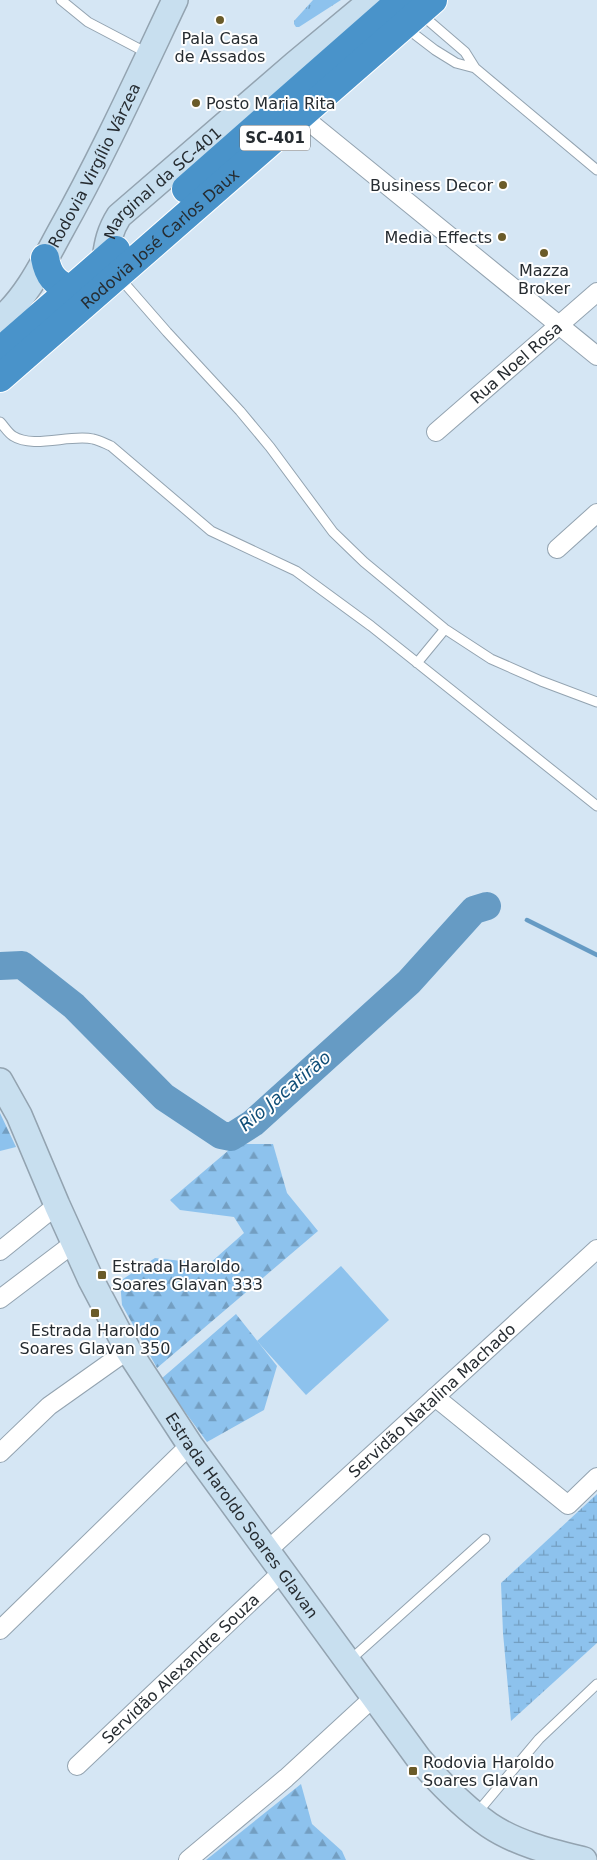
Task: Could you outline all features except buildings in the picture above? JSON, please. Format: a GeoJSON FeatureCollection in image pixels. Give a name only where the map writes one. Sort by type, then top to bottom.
{"type":"FeatureCollection","features":[{"type":"Feature","properties":{"kind":"highway","name":"Rodovia José Carlos Daux"},"geometry":{"type":"LineString","coordinates":[[0,378],[111,268],[414,10]]}},
{"type":"Feature","properties":{"kind":"highway","name":"Rodovia José Carlos Daux"},"geometry":{"type":"LineString","coordinates":[[0,351],[71,289],[111,268],[298,117],[414,10]]}},
{"type":"Feature","properties":{"kind":"highway"},"geometry":{"type":"LineString","coordinates":[[45,258],[46,267],[55,281],[61,286],[71,289]]}},
{"type":"Feature","properties":{"kind":"main road","name":"Rodovia Virgílio Várzea"},"geometry":{"type":"LineString","coordinates":[[0,320],[20,299],[45,258],[101,155],[175,0]]}},
{"type":"Feature","properties":{"kind":"main road","name":"Marginal da SC-401"},"geometry":{"type":"LineString","coordinates":[[111,268],[107,243],[112,226],[119,216],[287,70],[372,0]]}},
{"type":"Feature","properties":{"kind":"main road","name":"Estrada Haroldo Soares Glavan"},"geometry":{"type":"LineString","coordinates":[[0,1081],[19,1115],[91,1280],[128,1350],[190,1445],[419,1759],[442,1785],[490,1825],[523,1842],[584,1860]]}},
{"type":"Feature","properties":{"kind":"street"},"geometry":{"type":"LineString","coordinates":[[298,117],[313,125],[597,356]]}},
{"type":"Feature","properties":{"kind":"street","name":"Rua Noel Rosa"},"geometry":{"type":"LineString","coordinates":[[436,432],[597,292]]}},
{"type":"Feature","properties":{"kind":"street"},"geometry":{"type":"LineString","coordinates":[[557,549],[597,513]]}},
{"type":"Feature","properties":{"kind":"street"},"geometry":{"type":"LineString","coordinates":[[0,1250],[57,1205]]}},
{"type":"Feature","properties":{"kind":"street"},"geometry":{"type":"LineString","coordinates":[[0,1299],[74,1243]]}},
{"type":"Feature","properties":{"kind":"street","name":"Servidão Natalina Machado"},"geometry":{"type":"LineString","coordinates":[[268,1550],[597,1249]]}},
{"type":"Feature","properties":{"kind":"street"},"geometry":{"type":"LineString","coordinates":[[0,1453],[49,1406],[128,1350]]}},
{"type":"Feature","properties":{"kind":"street"},"geometry":{"type":"LineString","coordinates":[[435,1397],[568,1505],[597,1477]]}},
{"type":"Feature","properties":{"kind":"street"},"geometry":{"type":"LineString","coordinates":[[0,1630],[190,1445]]}},
{"type":"Feature","properties":{"kind":"street","name":"Servidão Alexandre Souza"},"geometry":{"type":"LineString","coordinates":[[77,1766],[283,1571]]}},
{"type":"Feature","properties":{"kind":"street"},"geometry":{"type":"LineString","coordinates":[[188,1860],[286,1778],[374,1697]]}},
{"type":"Feature","properties":{"kind":"lane"},"geometry":{"type":"LineString","coordinates":[[61,0],[88,22],[149,54]]}},
{"type":"Feature","properties":{"kind":"lane"},"geometry":{"type":"LineString","coordinates":[[414,10],[465,52],[475,68],[597,170]]}},
{"type":"Feature","properties":{"kind":"lane"},"geometry":{"type":"LineString","coordinates":[[414,10],[435,50],[456,63],[475,68]]}},
{"type":"Feature","properties":{"kind":"lane"},"geometry":{"type":"LineString","coordinates":[[435,50],[448,38]]}},
{"type":"Feature","properties":{"kind":"lane"},"geometry":{"type":"LineString","coordinates":[[456,63],[465,52]]}},
{"type":"Feature","properties":{"kind":"lane"},"geometry":{"type":"LineString","coordinates":[[111,268],[240,411],[270,447],[333,532],[364,562],[445,629],[492,659],[541,681],[597,702]]}},
{"type":"Feature","properties":{"kind":"lane"},"geometry":{"type":"LineString","coordinates":[[0,422],[13,436],[24,440],[38,442],[76,438],[95,439],[111,446],[212,531],[296,571],[371,626],[597,806]]}},
{"type":"Feature","properties":{"kind":"lane"},"geometry":{"type":"LineString","coordinates":[[417,663],[445,629]]}},
{"type":"Feature","properties":{"kind":"lane"},"geometry":{"type":"LineString","coordinates":[[348,1661],[485,1539]]}},
{"type":"Feature","properties":{"kind":"lane"},"geometry":{"type":"LineString","coordinates":[[476,1815],[533,1745],[597,1684]]}},
{"type":"Feature","properties":{"kind":"green space"},"geometry":{"type":"Polygon","coordinates":[[[313,0],[341,0],[299,27],[296,27],[294,21],[313,0]]]}},
{"type":"Feature","properties":{"kind":"green space"},"geometry":{"type":"Polygon","coordinates":[[[0,1113],[16,1147],[0,1151],[0,1113]]]}},
{"type":"Feature","properties":{"kind":"green space"},"geometry":{"type":"Polygon","coordinates":[[[236,1144],[273,1144],[287,1193],[318,1231],[157,1368],[122,1305],[120,1281],[155,1258],[209,1264],[244,1233],[234,1217],[180,1210],[170,1200],[236,1144]]]}},
{"type":"Feature","properties":{"kind":"green space"},"geometry":{"type":"Polygon","coordinates":[[[341,1266],[389,1320],[306,1395],[257,1341],[341,1266]]]}},
{"type":"Feature","properties":{"kind":"green space"},"geometry":{"type":"Polygon","coordinates":[[[236,1314],[277,1366],[264,1410],[207,1442],[161,1379],[236,1314]]]}},
{"type":"Feature","properties":{"kind":"green space"},"geometry":{"type":"Polygon","coordinates":[[[597,1494],[597,1643],[511,1721],[503,1633],[501,1583],[597,1494]]]}},
{"type":"Feature","properties":{"kind":"green space"},"geometry":{"type":"Polygon","coordinates":[[[301,1784],[312,1824],[342,1851],[346,1860],[206,1860],[301,1784]]]}},
{"type":"Feature","properties":{"kind":"waterway","name":"Rio Jacatirão"},"geometry":{"type":"LineString","coordinates":[[0,966],[22,965],[74,1006],[164,1097],[221,1135],[231,1137],[253,1123],[409,982],[474,910],[487,906]]}},
{"type":"Feature","properties":{"kind":"waterway"},"geometry":{"type":"LineString","coordinates":[[527,920],[597,955]]}},
{"type":"Feature","properties":{"kind":"place","name":"Pala Casa de Assados"},"geometry":{"type":"Point","coordinates":[220,20]}},
{"type":"Feature","properties":{"kind":"place","name":"Posto Maria Rita"},"geometry":{"type":"Point","coordinates":[196,103]}},
{"type":"Feature","properties":{"kind":"place","name":"Business Decor"},"geometry":{"type":"Point","coordinates":[503,185]}},
{"type":"Feature","properties":{"kind":"place","name":"Media Effects"},"geometry":{"type":"Point","coordinates":[502,237]}},
{"type":"Feature","properties":{"kind":"place","name":"Mazza Broker"},"geometry":{"type":"Point","coordinates":[544,253]}},
{"type":"Feature","properties":{"kind":"place","name":"Estrada Haroldo Soares Glavan 333"},"geometry":{"type":"Point","coordinates":[102,1275]}},
{"type":"Feature","properties":{"kind":"place","name":"Estrada Haroldo Soares Glavan 350"},"geometry":{"type":"Point","coordinates":[95,1313]}},
{"type":"Feature","properties":{"kind":"place","name":"Rodovia Haroldo Soares Glavan"},"geometry":{"type":"Point","coordinates":[413,1771]}}]}
